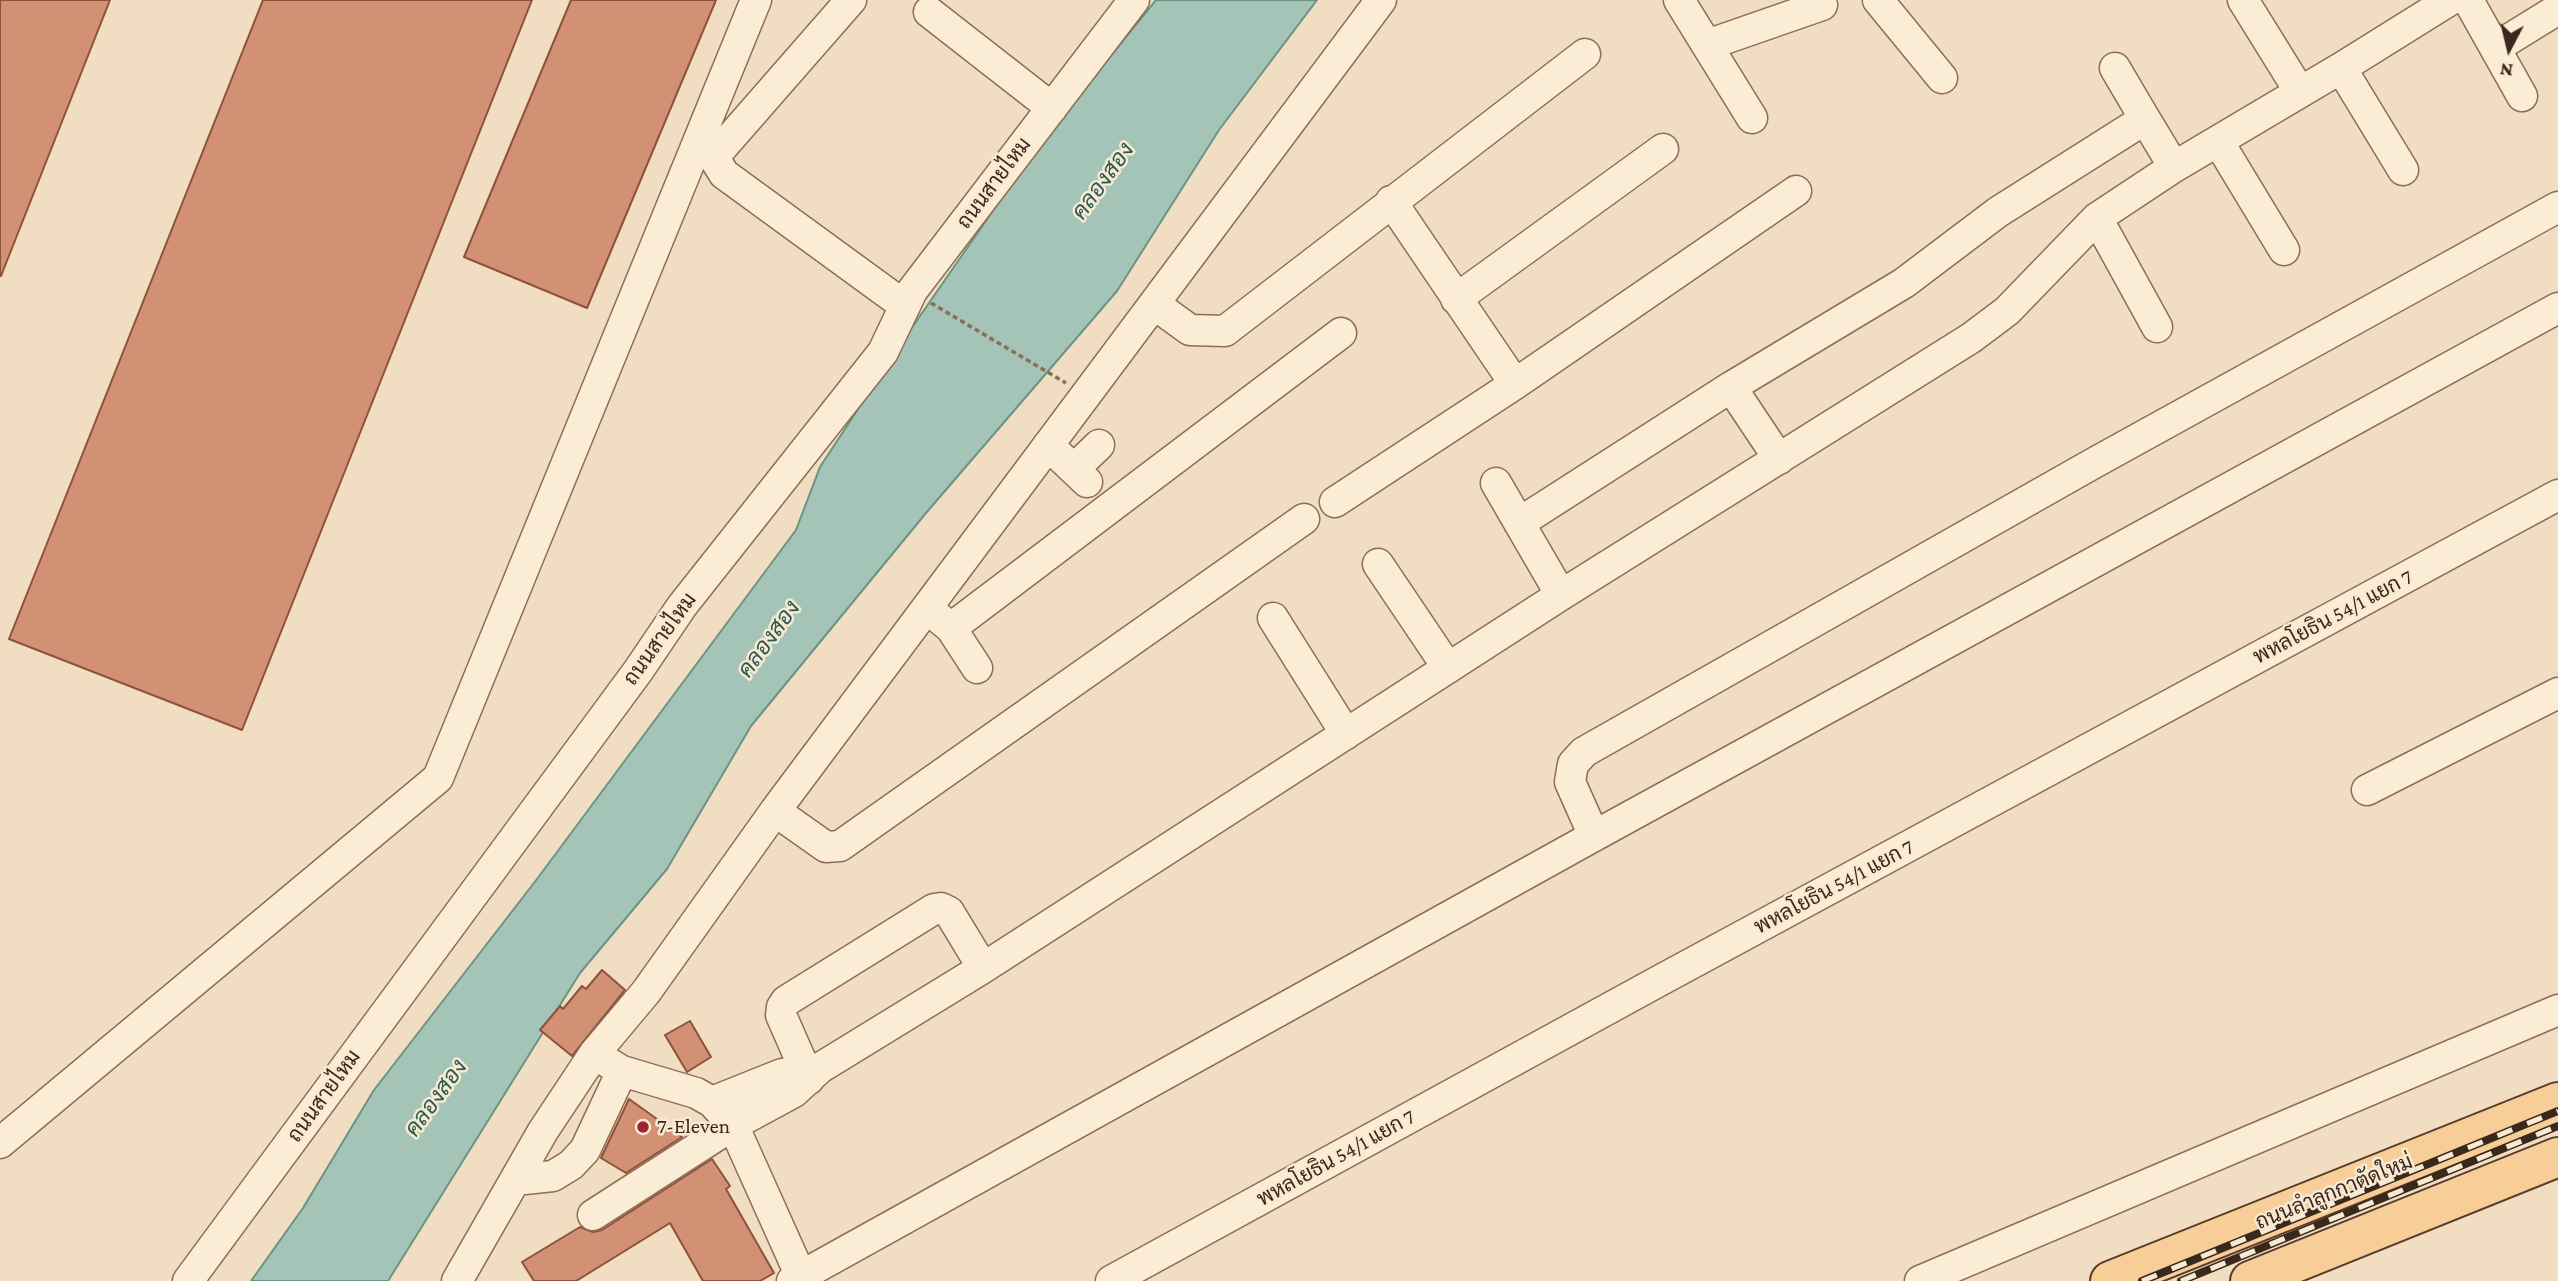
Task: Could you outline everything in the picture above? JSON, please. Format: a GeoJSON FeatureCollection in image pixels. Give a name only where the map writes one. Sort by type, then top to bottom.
{"type":"FeatureCollection","features":[{"type":"Feature","properties":{"kind":"main road","name":"ถนนลำลูกกาตัดใหม่"},"geometry":{"type":"LineString","coordinates":[[2110,1281],[2558,1102]]}},
{"type":"Feature","properties":{"kind":"main road"},"geometry":{"type":"LineString","coordinates":[[2250,1281],[2558,1157]]}},
{"type":"Feature","properties":{"kind":"main road"},"geometry":{"type":"LineString","coordinates":[[2396,1168],[2418,1214]]}},
{"type":"Feature","properties":{"kind":"street"},"geometry":{"type":"LineString","coordinates":[[0,1143],[439,778],[756,0]]}},
{"type":"Feature","properties":{"kind":"street"},"geometry":{"type":"LineString","coordinates":[[851,0],[719,150],[716,161],[724,174],[914,302]]}},
{"type":"Feature","properties":{"kind":"street","name":"ถนนสายไหม"},"geometry":{"type":"LineString","coordinates":[[188,1281],[638,671],[682,606],[883,352],[914,302],[912,291],[1134,0]]}},
{"type":"Feature","properties":{"kind":"street"},"geometry":{"type":"LineString","coordinates":[[457,1281],[543,1131],[594,1054],[646,992],[775,811],[1381,0]]}},
{"type":"Feature","properties":{"kind":"street"},"geometry":{"type":"LineString","coordinates":[[1679,0],[1752,118]]}},
{"type":"Feature","properties":{"kind":"street"},"geometry":{"type":"LineString","coordinates":[[1878,0],[1942,78]]}},
{"type":"Feature","properties":{"kind":"street"},"geometry":{"type":"LineString","coordinates":[[2243,0],[2300,92]]}},
{"type":"Feature","properties":{"kind":"street"},"geometry":{"type":"LineString","coordinates":[[593,1215],[733,1125],[794,1092],[811,1072],[983,968],[1561,595],[1989,325],[2097,218],[2174,167],[2341,68],[2416,9],[2450,0]]}},
{"type":"Feature","properties":{"kind":"street"},"geometry":{"type":"LineString","coordinates":[[2468,0],[2522,96]]}},
{"type":"Feature","properties":{"kind":"street"},"geometry":{"type":"LineString","coordinates":[[1707,45],[1822,5]]}},
{"type":"Feature","properties":{"kind":"street"},"geometry":{"type":"LineString","coordinates":[[2495,48],[2558,9]]}},
{"type":"Feature","properties":{"kind":"street"},"geometry":{"type":"LineString","coordinates":[[929,12],[1052,108]]}},
{"type":"Feature","properties":{"kind":"street"},"geometry":{"type":"LineString","coordinates":[[1154,303],[1190,330],[1224,331],[1585,54]]}},
{"type":"Feature","properties":{"kind":"street"},"geometry":{"type":"LineString","coordinates":[[2115,68],[2174,167]]}},
{"type":"Feature","properties":{"kind":"street"},"geometry":{"type":"LineString","coordinates":[[2341,68],[2403,170]]}},
{"type":"Feature","properties":{"kind":"street"},"geometry":{"type":"LineString","coordinates":[[1519,523],[1731,387],[1905,283],[1989,218],[2145,119]]}},
{"type":"Feature","properties":{"kind":"street"},"geometry":{"type":"LineString","coordinates":[[2218,142],[2284,250]]}},
{"type":"Feature","properties":{"kind":"street"},"geometry":{"type":"LineString","coordinates":[[1456,299],[1663,149]]}},
{"type":"Feature","properties":{"kind":"street"},"geometry":{"type":"LineString","coordinates":[[1335,502],[1515,384],[1796,191]]}},
{"type":"Feature","properties":{"kind":"street"},"geometry":{"type":"LineString","coordinates":[[1391,201],[1515,384]]}},
{"type":"Feature","properties":{"kind":"street"},"geometry":{"type":"LineString","coordinates":[[1594,836],[1570,782],[1573,764],[1584,752],[2094,463],[2558,207]]}},
{"type":"Feature","properties":{"kind":"street"},"geometry":{"type":"LineString","coordinates":[[2097,218],[2157,327]]}},
{"type":"Feature","properties":{"kind":"street"},"geometry":{"type":"LineString","coordinates":[[594,1054],[622,1071],[696,1093],[712,1101],[733,1125],[799,1279],[1594,836],[2558,307]]}},
{"type":"Feature","properties":{"kind":"street"},"geometry":{"type":"LineString","coordinates":[[951,628],[1341,333]]}},
{"type":"Feature","properties":{"kind":"street"},"geometry":{"type":"LineString","coordinates":[[1731,387],[1779,459]]}},
{"type":"Feature","properties":{"kind":"street"},"geometry":{"type":"LineString","coordinates":[[1048,446],[1080,475],[1099,445]]}},
{"type":"Feature","properties":{"kind":"street"},"geometry":{"type":"LineString","coordinates":[[1496,483],[1561,595]]}},
{"type":"Feature","properties":{"kind":"street","name":"พหลโยธิน 54/1 แยก 7"},"geometry":{"type":"LineString","coordinates":[[1111,1281],[2558,495]]}},
{"type":"Feature","properties":{"kind":"street"},"geometry":{"type":"LineString","coordinates":[[775,811],[826,847],[840,846],[1304,519]]}},
{"type":"Feature","properties":{"kind":"street"},"geometry":{"type":"LineString","coordinates":[[1378,564],[1448,668]]}},
{"type":"Feature","properties":{"kind":"street"},"geometry":{"type":"LineString","coordinates":[[927,608],[951,628],[978,668]]}},
{"type":"Feature","properties":{"kind":"street"},"geometry":{"type":"LineString","coordinates":[[1273,618],[1346,734]]}},
{"type":"Feature","properties":{"kind":"street"},"geometry":{"type":"LineString","coordinates":[[2367,790],[2558,693]]}},
{"type":"Feature","properties":{"kind":"street"},"geometry":{"type":"LineString","coordinates":[[811,1072],[781,1015],[786,1001],[934,909],[941,908],[949,912],[983,968]]}},
{"type":"Feature","properties":{"kind":"street"},"geometry":{"type":"LineString","coordinates":[[1920,1281],[2558,1010]]}},
{"type":"Feature","properties":{"kind":"street"},"geometry":{"type":"LineString","coordinates":[[515,1180],[553,1176],[571,1165],[585,1150],[622,1071]]}},
{"type":"Feature","properties":{"kind":"street"},"geometry":{"type":"LineString","coordinates":[[712,1101],[782,1074],[811,1072]]}},
{"type":"Feature","properties":{"kind":"path"},"geometry":{"type":"LineString","coordinates":[[914,302],[1069,384]]}},
{"type":"Feature","properties":{"kind":"water","name":"คลองสอง"},"geometry":{"type":"Polygon","coordinates":[[[1156,0],[1317,0],[1219,130],[1117,291],[926,513],[751,726],[667,869],[580,973],[388,1281],[251,1281],[303,1208],[374,1090],[537,879],[796,530],[820,467],[904,339],[1042,140],[1156,0]]]}},
{"type":"Feature","properties":{"kind":"building"},"geometry":{"type":"Polygon","coordinates":[[[0,0],[110,0],[1,276],[0,276],[0,0]]]}},
{"type":"Feature","properties":{"kind":"building"},"geometry":{"type":"Polygon","coordinates":[[[263,0],[532,0],[242,730],[9,639],[263,0]]]}},
{"type":"Feature","properties":{"kind":"building"},"geometry":{"type":"Polygon","coordinates":[[[571,0],[716,0],[587,308],[464,257],[571,0]]]}},
{"type":"Feature","properties":{"kind":"building"},"geometry":{"type":"Polygon","coordinates":[[[602,970],[625,990],[572,1056],[540,1030],[560,1006],[563,1009],[582,986],[586,989],[602,970]]]}},
{"type":"Feature","properties":{"kind":"building"},"geometry":{"type":"Polygon","coordinates":[[[690,1021],[711,1057],[687,1072],[665,1035],[690,1021]]]}},
{"type":"Feature","properties":{"kind":"building"},"geometry":{"type":"Polygon","coordinates":[[[629,1099],[682,1137],[626,1173],[601,1158],[629,1099]]]}},
{"type":"Feature","properties":{"kind":"building"},"geometry":{"type":"Polygon","coordinates":[[[712,1159],[730,1186],[726,1189],[774,1273],[760,1281],[703,1281],[670,1223],[576,1281],[534,1281],[522,1262],[580,1227],[593,1232],[602,1230],[712,1159]]]}},
{"type":"Feature","properties":{"kind":"railway"},"geometry":{"type":"LineString","coordinates":[[2142,1281],[2558,1111]]}},
{"type":"Feature","properties":{"kind":"railway"},"geometry":{"type":"LineString","coordinates":[[2181,1281],[2558,1126]]}},
{"type":"Feature","properties":{"kind":"place","name":"7-Eleven"},"geometry":{"type":"Point","coordinates":[643,1127]}}]}
